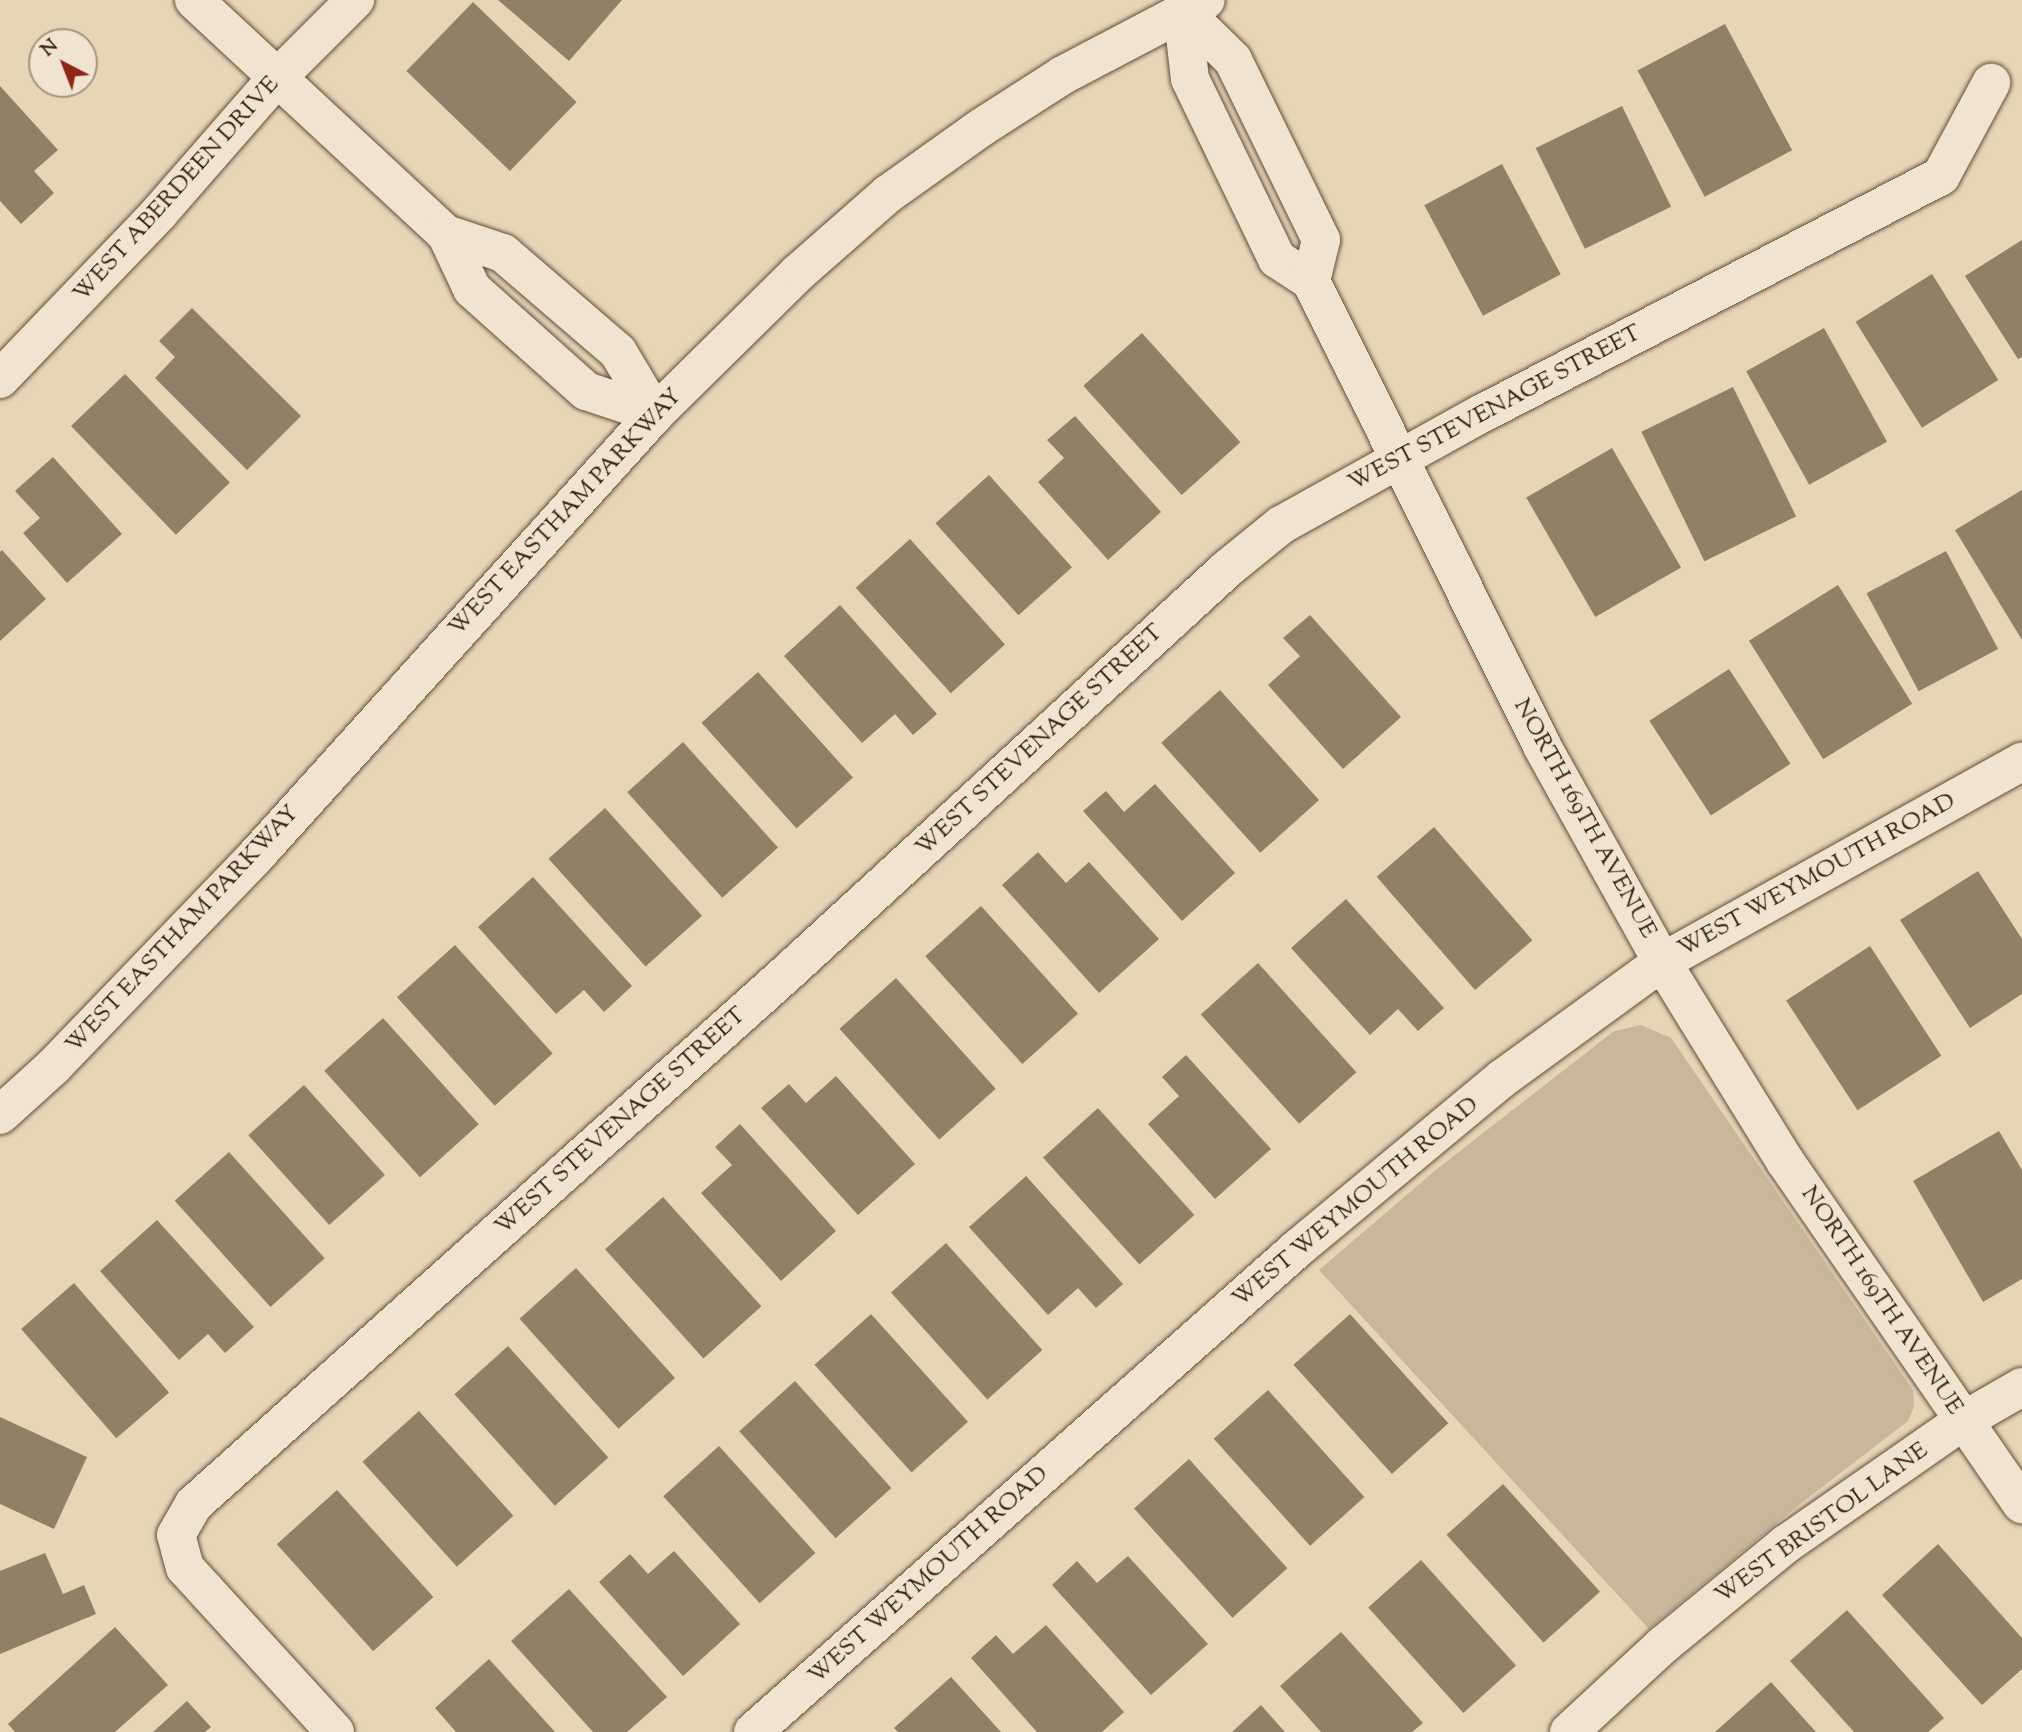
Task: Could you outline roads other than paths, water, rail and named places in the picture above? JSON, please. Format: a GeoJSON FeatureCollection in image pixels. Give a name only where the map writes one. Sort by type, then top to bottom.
{"type":"FeatureCollection","features":[{"type":"Feature","properties":{"kind":"street"},"geometry":{"type":"LineString","coordinates":[[194,0],[446,234],[472,289],[586,391],[656,414]]}},
{"type":"Feature","properties":{"kind":"street","name":"WEST ABERDEEN DRIVE"},"geometry":{"type":"LineString","coordinates":[[0,379],[159,213],[276,79],[355,0]]}},
{"type":"Feature","properties":{"kind":"street","name":"NORTH 169TH AVENUE"},"geometry":{"type":"LineString","coordinates":[[1194,5],[1233,60],[1321,240],[1311,281],[1542,746],[1662,962],[1785,1161],[2022,1504]]}},
{"type":"Feature","properties":{"kind":"street","name":"WEST EASTHAM PARKWAY"},"geometry":{"type":"LineString","coordinates":[[3,1107],[53,1067],[255,857],[656,414],[797,273],[888,194],[1063,75],[1194,5]]}},
{"type":"Feature","properties":{"kind":"street","name":"WEST STEVENAGE STREET"},"geometry":{"type":"LineString","coordinates":[[335,1732],[185,1568],[176,1535],[194,1504],[787,973],[1228,568],[1281,525],[1398,460],[1941,176],[1991,83]]}},
{"type":"Feature","properties":{"kind":"street"},"geometry":{"type":"LineString","coordinates":[[446,234],[503,253],[618,352],[656,414]]}},
{"type":"Feature","properties":{"kind":"street","name":"WEST WEYMOUTH ROAD"},"geometry":{"type":"LineString","coordinates":[[753,1732],[1298,1248],[1503,1078],[1662,962],[2022,762]]}},
{"type":"Feature","properties":{"kind":"street","name":"WEST BRISTOL LANE"},"geometry":{"type":"LineString","coordinates":[[1569,1732],[1663,1645],[1786,1544],[1963,1421],[2022,1387]]}}]}
